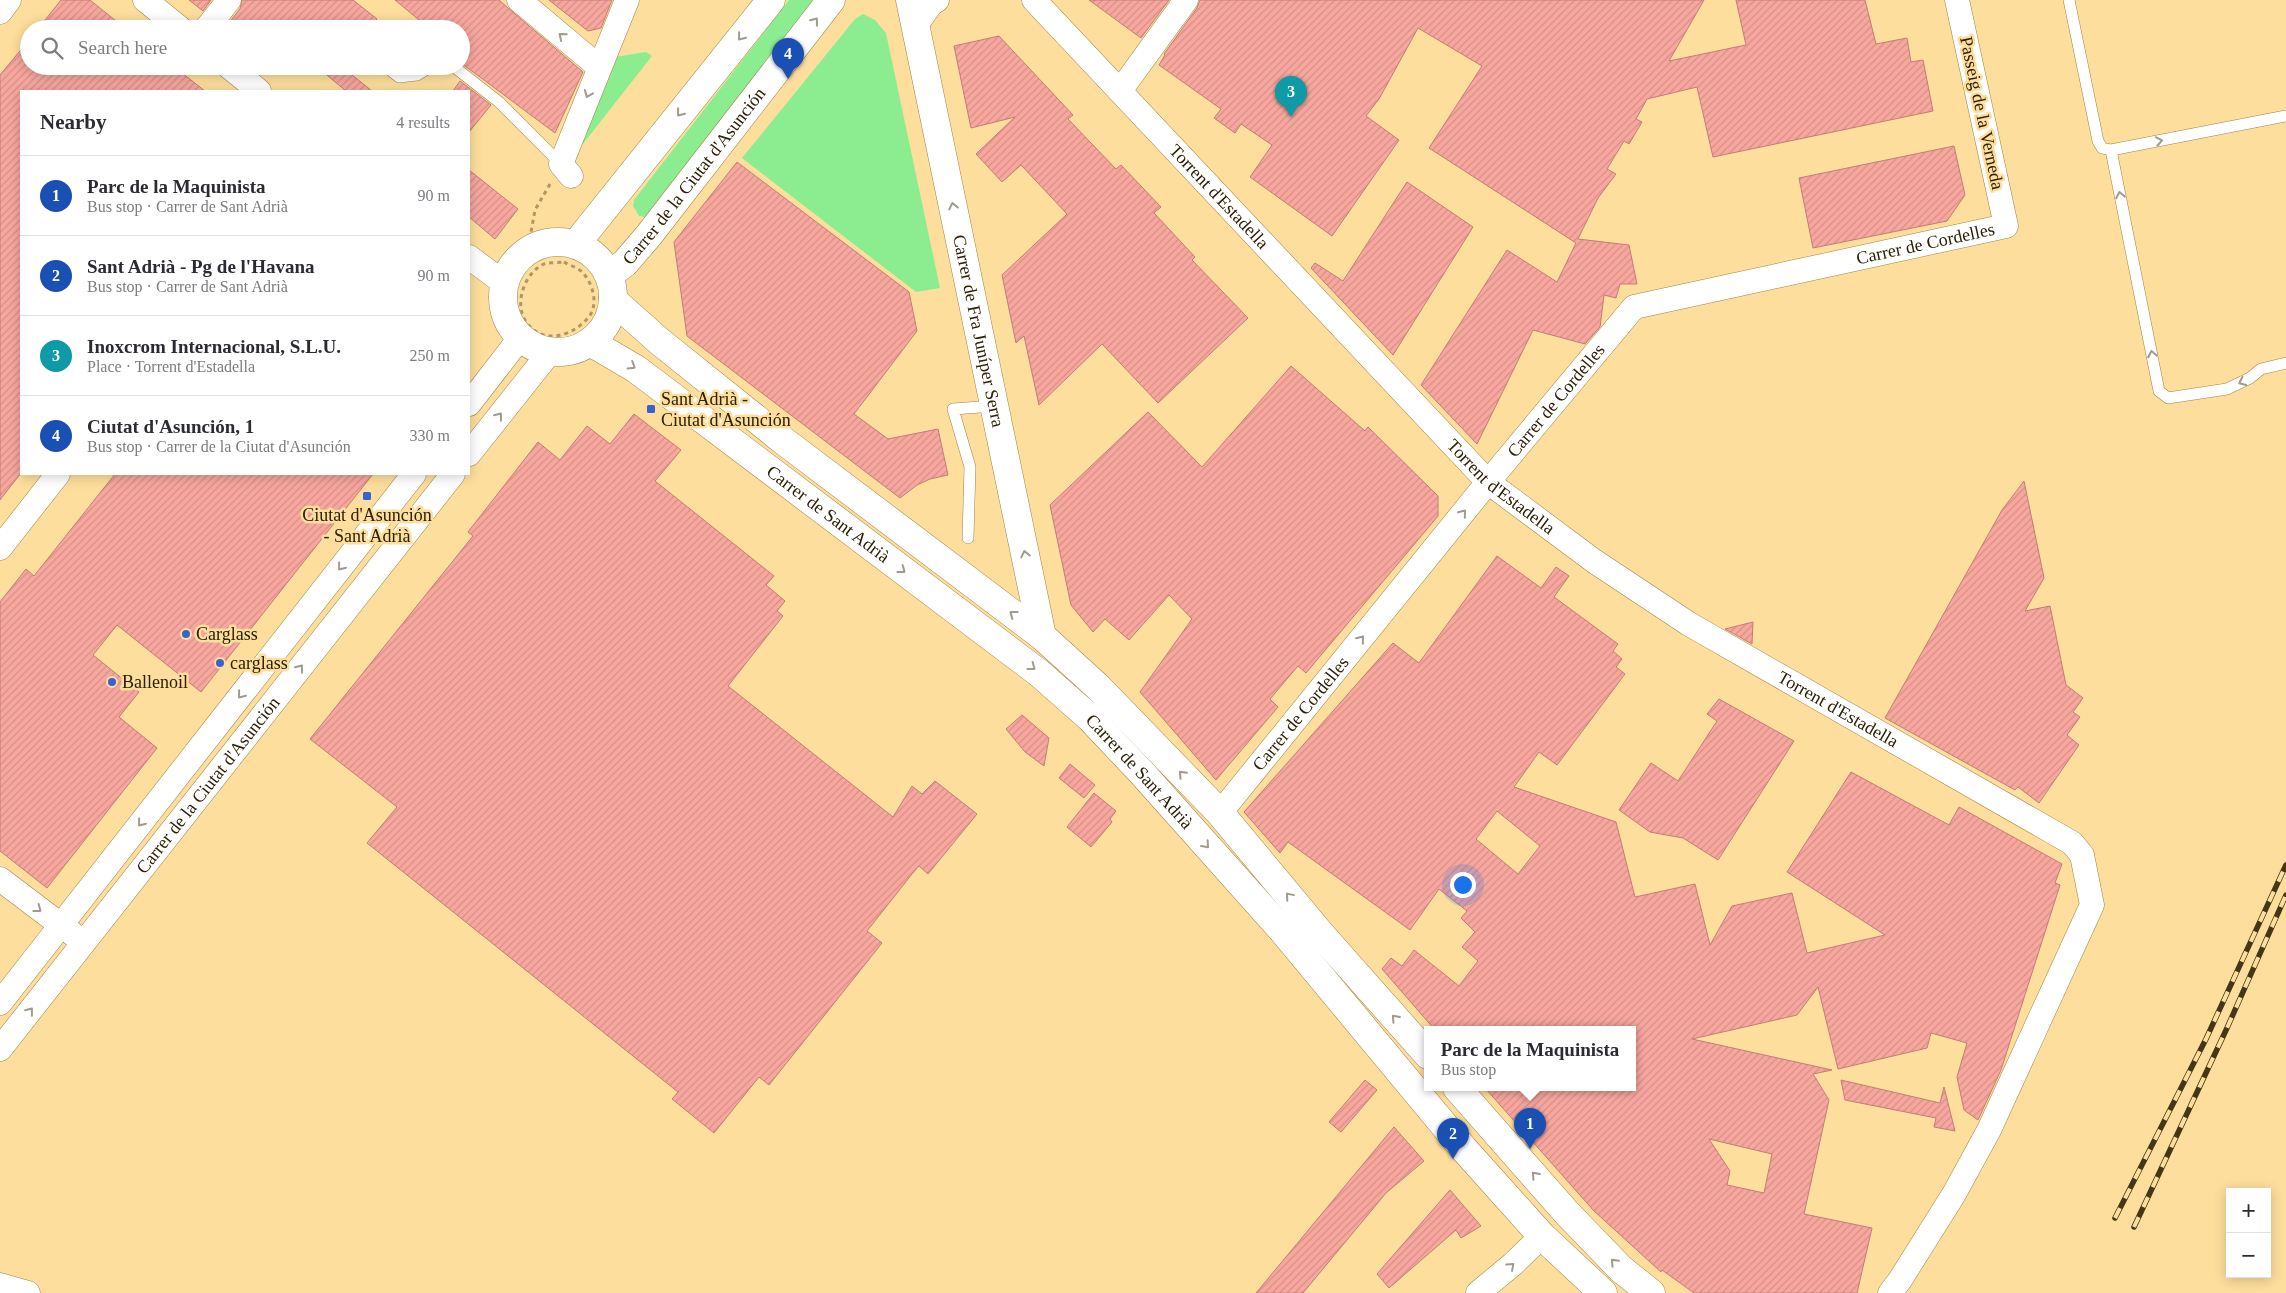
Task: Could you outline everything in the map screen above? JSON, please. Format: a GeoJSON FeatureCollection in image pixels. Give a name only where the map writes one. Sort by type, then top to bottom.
{"type":"FeatureCollection","features":[{"type":"Feature","properties":{"kind":"street"},"geometry":{"type":"LineString","coordinates":[[0,12],[9,0]]}},
{"type":"Feature","properties":{"kind":"street"},"geometry":{"type":"LineString","coordinates":[[145,0],[170,20]]}},
{"type":"Feature","properties":{"kind":"street"},"geometry":{"type":"LineString","coordinates":[[213,20],[229,0]]}},
{"type":"Feature","properties":{"kind":"street"},"geometry":{"type":"LineString","coordinates":[[519,0],[599,67]]}},
{"type":"Feature","properties":{"kind":"street"},"geometry":{"type":"LineString","coordinates":[[566,170],[599,67],[627,0]]}},
{"type":"Feature","properties":{"kind":"street"},"geometry":{"type":"LineString","coordinates":[[611,288],[605,325],[590,329],[572,350],[537,341],[506,317],[502,296],[504,283],[516,260],[532,248],[558,245],[771,0]]}},
{"type":"Feature","properties":{"kind":"street","name":"Carrer de la Ciutat d'Asunción"},"geometry":{"type":"LineString","coordinates":[[611,288],[625,263],[649,236],[831,0]]}},
{"type":"Feature","properties":{"kind":"street","name":"Carrer de Fra Juníper Serra"},"geometry":{"type":"LineString","coordinates":[[937,0],[913,12],[1042,636]]}},
{"type":"Feature","properties":{"kind":"street","name":"Torrent d'Estadella"},"geometry":{"type":"LineString","coordinates":[[1034,0],[1488,482],[1594,561],[1689,624],[2072,843],[2082,855],[2092,905],[1989,1130],[1949,1202],[1890,1293]]}},
{"type":"Feature","properties":{"kind":"street"},"geometry":{"type":"LineString","coordinates":[[1120,92],[1186,0]]}},
{"type":"Feature","properties":{"kind":"street","name":"Passeig de la Verneda"},"geometry":{"type":"LineString","coordinates":[[1957,0],[2006,226]]}},
{"type":"Feature","properties":{"kind":"street"},"geometry":{"type":"LineString","coordinates":[[239,75],[258,90]]}},
{"type":"Feature","properties":{"kind":"street","name":"Carrer de Cordelles"},"geometry":{"type":"LineString","coordinates":[[1220,813],[1488,482],[1634,307],[2006,226]]}},
{"type":"Feature","properties":{"kind":"street","name":"Carrer de Sant Adrià"},"geometry":{"type":"LineString","coordinates":[[558,245],[593,254],[611,288],[659,340],[785,442],[1042,636],[1098,687],[1220,813],[1319,932],[1424,1050]]}},
{"type":"Feature","properties":{"kind":"street"},"geometry":{"type":"LineString","coordinates":[[470,258],[504,283]]}},
{"type":"Feature","properties":{"kind":"street","name":"Carrer de Sant Adrià"},"geometry":{"type":"LineString","coordinates":[[590,329],[636,368],[1039,673],[1090,718],[1142,773],[1283,931],[1463,1148],[1542,1236],[1603,1293]]}},
{"type":"Feature","properties":{"kind":"street"},"geometry":{"type":"LineString","coordinates":[[470,403],[537,341]]}},
{"type":"Feature","properties":{"kind":"street"},"geometry":{"type":"LineString","coordinates":[[470,452],[537,341]]}},
{"type":"Feature","properties":{"kind":"street"},"geometry":{"type":"LineString","coordinates":[[0,548],[57,475]]}},
{"type":"Feature","properties":{"kind":"street","name":"Carrer de la Ciutat d'Asunción"},"geometry":{"type":"LineString","coordinates":[[0,1003],[413,475]]}},
{"type":"Feature","properties":{"kind":"street","name":"Carrer de la Ciutat d'Asunción"},"geometry":{"type":"LineString","coordinates":[[0,1049],[453,475]]}},
{"type":"Feature","properties":{"kind":"street"},"geometry":{"type":"LineString","coordinates":[[0,879],[85,942]]}},
{"type":"Feature","properties":{"kind":"street"},"geometry":{"type":"LineString","coordinates":[[1460,1091],[1566,1212],[1621,1269],[1651,1293]]}},
{"type":"Feature","properties":{"kind":"street"},"geometry":{"type":"LineString","coordinates":[[1478,1293],[1513,1264],[1566,1212]]}},
{"type":"Feature","properties":{"kind":"street"},"geometry":{"type":"LineString","coordinates":[[0,1285],[28,1293]]}},
{"type":"Feature","properties":{"kind":"lane"},"geometry":{"type":"LineString","coordinates":[[2069,0],[2098,141],[2102,148],[2111,150],[2286,116]]}},
{"type":"Feature","properties":{"kind":"lane"},"geometry":{"type":"LineString","coordinates":[[396,75],[399,77],[417,75]]}},
{"type":"Feature","properties":{"kind":"lane"},"geometry":{"type":"LineString","coordinates":[[464,75],[499,102],[566,170]]}},
{"type":"Feature","properties":{"kind":"lane"},"geometry":{"type":"LineString","coordinates":[[2111,150],[2160,391],[2168,398],[2227,389],[2250,378],[2261,370],[2286,364]]}},
{"type":"Feature","properties":{"kind":"lane"},"geometry":{"type":"LineString","coordinates":[[968,538],[970,467],[953,409],[995,406]]}},
{"type":"Feature","properties":{"kind":"path"},"geometry":{"type":"LineString","coordinates":[[558,245],[531,232],[535,210],[566,170]]}},
{"type":"Feature","properties":{"kind":"path"},"geometry":{"type":"LineString","coordinates":[[537,341],[522,310],[522,291],[530,274],[545,264],[564,262],[580,269],[591,283],[594,300],[590,329]]}},
{"type":"Feature","properties":{"kind":"green space"},"geometry":{"type":"Polygon","coordinates":[[[789,0],[817,0],[651,214],[645,217],[639,216],[633,206],[634,200],[789,0]]]}},
{"type":"Feature","properties":{"kind":"green space"},"geometry":{"type":"Polygon","coordinates":[[[863,14],[875,20],[886,33],[940,288],[916,292],[742,158],[855,19],[863,14]]]}},
{"type":"Feature","properties":{"kind":"green space"},"geometry":{"type":"Polygon","coordinates":[[[646,52],[652,56],[579,149],[615,57],[646,52]]]}},
{"type":"Feature","properties":{"kind":"building"},"geometry":{"type":"Polygon","coordinates":[[[61,0],[90,0],[115,20],[45,20],[61,0]]]}},
{"type":"Feature","properties":{"kind":"building"},"geometry":{"type":"Polygon","coordinates":[[[189,0],[211,0],[203,11],[189,0]]]}},
{"type":"Feature","properties":{"kind":"building"},"geometry":{"type":"Polygon","coordinates":[[[242,0],[353,0],[377,19],[231,20],[240,9],[242,0]]]}},
{"type":"Feature","properties":{"kind":"building"},"geometry":{"type":"Polygon","coordinates":[[[395,0],[499,0],[583,72],[555,133],[470,70],[470,20],[419,20],[395,0]]]}},
{"type":"Feature","properties":{"kind":"building"},"geometry":{"type":"Polygon","coordinates":[[[549,0],[612,0],[601,28],[588,31],[549,0]]]}},
{"type":"Feature","properties":{"kind":"building"},"geometry":{"type":"Polygon","coordinates":[[[1089,0],[1169,0],[1141,38],[1089,0]]]}},
{"type":"Feature","properties":{"kind":"building"},"geometry":{"type":"Polygon","coordinates":[[[1200,0],[1704,0],[1669,61],[1746,45],[1736,0],[1865,0],[1876,44],[1907,38],[1911,62],[1923,60],[1933,111],[1713,157],[1697,87],[1647,99],[1636,119],[1642,122],[1629,144],[1624,141],[1607,169],[1616,174],[1598,198],[1578,239],[1629,245],[1637,284],[1620,284],[1616,298],[1604,295],[1600,327],[1585,344],[1533,330],[1477,444],[1421,385],[1507,250],[1557,282],[1576,243],[1429,148],[1482,66],[1418,28],[1379,99],[1366,116],[1399,140],[1332,236],[1250,177],[1272,145],[1241,124],[1235,133],[1214,118],[1221,109],[1159,65],[1164,54],[1197,8],[1200,0]]]}},
{"type":"Feature","properties":{"kind":"building"},"geometry":{"type":"Polygon","coordinates":[[[999,36],[1073,115],[1068,119],[1116,169],[1121,165],[1161,207],[1154,213],[1195,257],[1192,260],[1248,318],[1158,403],[1102,344],[1039,405],[1024,336],[1016,343],[1002,275],[1067,214],[1021,165],[1002,182],[976,154],[1015,117],[971,128],[954,46],[999,36]]]}},
{"type":"Feature","properties":{"kind":"building"},"geometry":{"type":"Polygon","coordinates":[[[20,51],[20,75],[185,75],[204,90],[20,90],[20,474],[0,500],[0,75],[20,51]]]}},
{"type":"Feature","properties":{"kind":"building"},"geometry":{"type":"Polygon","coordinates":[[[327,75],[352,75],[371,90],[345,90],[327,75]]]}},
{"type":"Feature","properties":{"kind":"building"},"geometry":{"type":"Polygon","coordinates":[[[460,81],[491,105],[470,131],[470,90],[454,90],[460,81]]]}},
{"type":"Feature","properties":{"kind":"building"},"geometry":{"type":"Polygon","coordinates":[[[1954,146],[1965,195],[1947,221],[1813,248],[1799,178],[1954,146]]]}},
{"type":"Feature","properties":{"kind":"building"},"geometry":{"type":"Polygon","coordinates":[[[737,162],[909,292],[917,331],[854,414],[888,439],[938,429],[948,475],[930,479],[917,485],[900,498],[687,336],[674,242],[737,162]]]}},
{"type":"Feature","properties":{"kind":"building"},"geometry":{"type":"Polygon","coordinates":[[[470,171],[518,209],[495,239],[470,218],[470,171]]]}},
{"type":"Feature","properties":{"kind":"building"},"geometry":{"type":"Polygon","coordinates":[[[1407,182],[1473,227],[1393,355],[1311,268],[1315,263],[1343,281],[1407,182]]]}},
{"type":"Feature","properties":{"kind":"building"},"geometry":{"type":"Polygon","coordinates":[[[1291,366],[1365,431],[1368,427],[1438,496],[1438,516],[1306,673],[1298,666],[1270,699],[1278,707],[1216,780],[1140,692],[1192,619],[1169,595],[1129,640],[1105,619],[1093,632],[1071,605],[1050,505],[1148,412],[1202,467],[1291,366]]]}},
{"type":"Feature","properties":{"kind":"building"},"geometry":{"type":"Polygon","coordinates":[[[634,414],[681,450],[655,481],[774,576],[766,585],[785,601],[777,611],[783,616],[728,686],[893,817],[912,786],[922,794],[935,781],[977,814],[928,874],[919,866],[912,874],[867,931],[882,943],[769,1085],[759,1077],[714,1133],[672,1099],[678,1092],[367,843],[397,807],[310,739],[473,536],[468,532],[538,442],[560,460],[587,426],[610,444],[634,414]]]}},
{"type":"Feature","properties":{"kind":"building"},"geometry":{"type":"Polygon","coordinates":[[[114,475],[372,475],[201,692],[117,625],[93,655],[139,692],[119,717],[157,748],[47,888],[0,851],[0,602],[26,569],[34,576],[114,475]]]}},
{"type":"Feature","properties":{"kind":"building"},"geometry":{"type":"Polygon","coordinates":[[[2024,481],[2044,578],[2025,611],[2050,606],[2066,685],[2083,698],[2073,712],[2080,717],[2067,735],[2079,745],[2039,803],[2018,787],[2015,790],[1885,718],[2002,510],[2024,481]]]}},
{"type":"Feature","properties":{"kind":"building"},"geometry":{"type":"Polygon","coordinates":[[[1497,556],[1541,588],[1556,567],[1569,576],[1554,597],[1618,644],[1613,651],[1622,659],[1616,667],[1625,674],[1557,765],[1539,752],[1514,787],[1616,822],[1635,897],[1695,884],[1710,945],[1732,906],[1792,893],[1807,953],[1885,935],[1787,872],[1851,772],[1949,825],[1959,807],[2062,864],[2055,883],[2060,885],[2001,1070],[1978,1120],[1964,1110],[1957,1077],[1967,1043],[1931,1033],[1927,1048],[1838,1069],[1818,987],[1797,1015],[1692,1039],[1832,1070],[1813,1074],[1829,1100],[1804,1214],[1872,1228],[1857,1293],[1694,1293],[1662,1270],[1661,1272],[1594,1211],[1488,1091],[1636,1091],[1636,1026],[1432,1026],[1382,969],[1391,958],[1402,966],[1414,950],[1459,986],[1478,961],[1462,947],[1475,932],[1461,918],[1467,911],[1439,889],[1410,930],[1288,842],[1280,853],[1244,812],[1393,643],[1419,663],[1497,556]],[[1497,811],[1476,839],[1518,874],[1540,846],[1497,811]],[[1709,1139],[1730,1171],[1727,1185],[1764,1193],[1772,1154],[1709,1139]]]}},
{"type":"Feature","properties":{"kind":"building"},"geometry":{"type":"Polygon","coordinates":[[[1753,622],[1752,644],[1725,629],[1753,622]]]}},
{"type":"Feature","properties":{"kind":"building"},"geometry":{"type":"Polygon","coordinates":[[[1719,699],[1794,741],[1718,860],[1683,838],[1650,832],[1619,810],[1651,763],[1678,781],[1717,721],[1707,714],[1719,699]]]}},
{"type":"Feature","properties":{"kind":"building"},"geometry":{"type":"Polygon","coordinates":[[[1022,715],[1049,738],[1044,766],[1025,752],[1006,729],[1022,715]]]}},
{"type":"Feature","properties":{"kind":"building"},"geometry":{"type":"Polygon","coordinates":[[[1070,764],[1095,785],[1084,798],[1059,778],[1070,764]]]}},
{"type":"Feature","properties":{"kind":"building"},"geometry":{"type":"Polygon","coordinates":[[[1094,793],[1116,811],[1110,819],[1112,822],[1091,847],[1067,827],[1094,793]]]}},
{"type":"Feature","properties":{"kind":"building"},"geometry":{"type":"Polygon","coordinates":[[[1365,1080],[1377,1090],[1341,1132],[1329,1122],[1365,1080]]]}},
{"type":"Feature","properties":{"kind":"building"},"geometry":{"type":"Polygon","coordinates":[[[1841,1080],[1940,1103],[1944,1087],[1955,1131],[1934,1127],[1936,1118],[1845,1100],[1841,1080]]]}},
{"type":"Feature","properties":{"kind":"building"},"geometry":{"type":"Polygon","coordinates":[[[1394,1127],[1424,1161],[1386,1193],[1303,1293],[1256,1293],[1394,1127]]]}},
{"type":"Feature","properties":{"kind":"building"},"geometry":{"type":"Polygon","coordinates":[[[1450,1190],[1481,1226],[1461,1238],[1456,1230],[1389,1288],[1377,1274],[1450,1190]]]}},
{"type":"Feature","properties":{"kind":"railway"},"geometry":{"type":"LineString","coordinates":[[2115,1218],[2206,1039],[2286,865]]}},
{"type":"Feature","properties":{"kind":"railway"},"geometry":{"type":"LineString","coordinates":[[2134,1227],[2227,1028],[2286,895]]}},
{"type":"Feature","properties":{"kind":"place","name":"Ciutat d'Asunción, 1"},"geometry":{"type":"Point","coordinates":[788,79]}},
{"type":"Feature","properties":{"kind":"place","name":"Inoxcrom Internacional, S.L.U."},"geometry":{"type":"Point","coordinates":[1291,117]}},
{"type":"Feature","properties":{"kind":"place","name":"Sant Adrià - Ciutat d'Asunción"},"geometry":{"type":"Point","coordinates":[651,409]}},
{"type":"Feature","properties":{"kind":"place","name":"Ciutat d'Asunción - Sant Adrià"},"geometry":{"type":"Point","coordinates":[367,496]}},
{"type":"Feature","properties":{"kind":"place","name":"Carglass"},"geometry":{"type":"Point","coordinates":[186,634]}},
{"type":"Feature","properties":{"kind":"place","name":"carglass"},"geometry":{"type":"Point","coordinates":[220,663]}},
{"type":"Feature","properties":{"kind":"place","name":"Ballenoil"},"geometry":{"type":"Point","coordinates":[112,682]}},
{"type":"Feature","properties":{"kind":"place","name":"Parc de la Maquinista"},"geometry":{"type":"Point","coordinates":[1530,1149]}},
{"type":"Feature","properties":{"kind":"place","name":"Sant Adrià - Pg de l'Havana"},"geometry":{"type":"Point","coordinates":[1453,1159]}}]}
